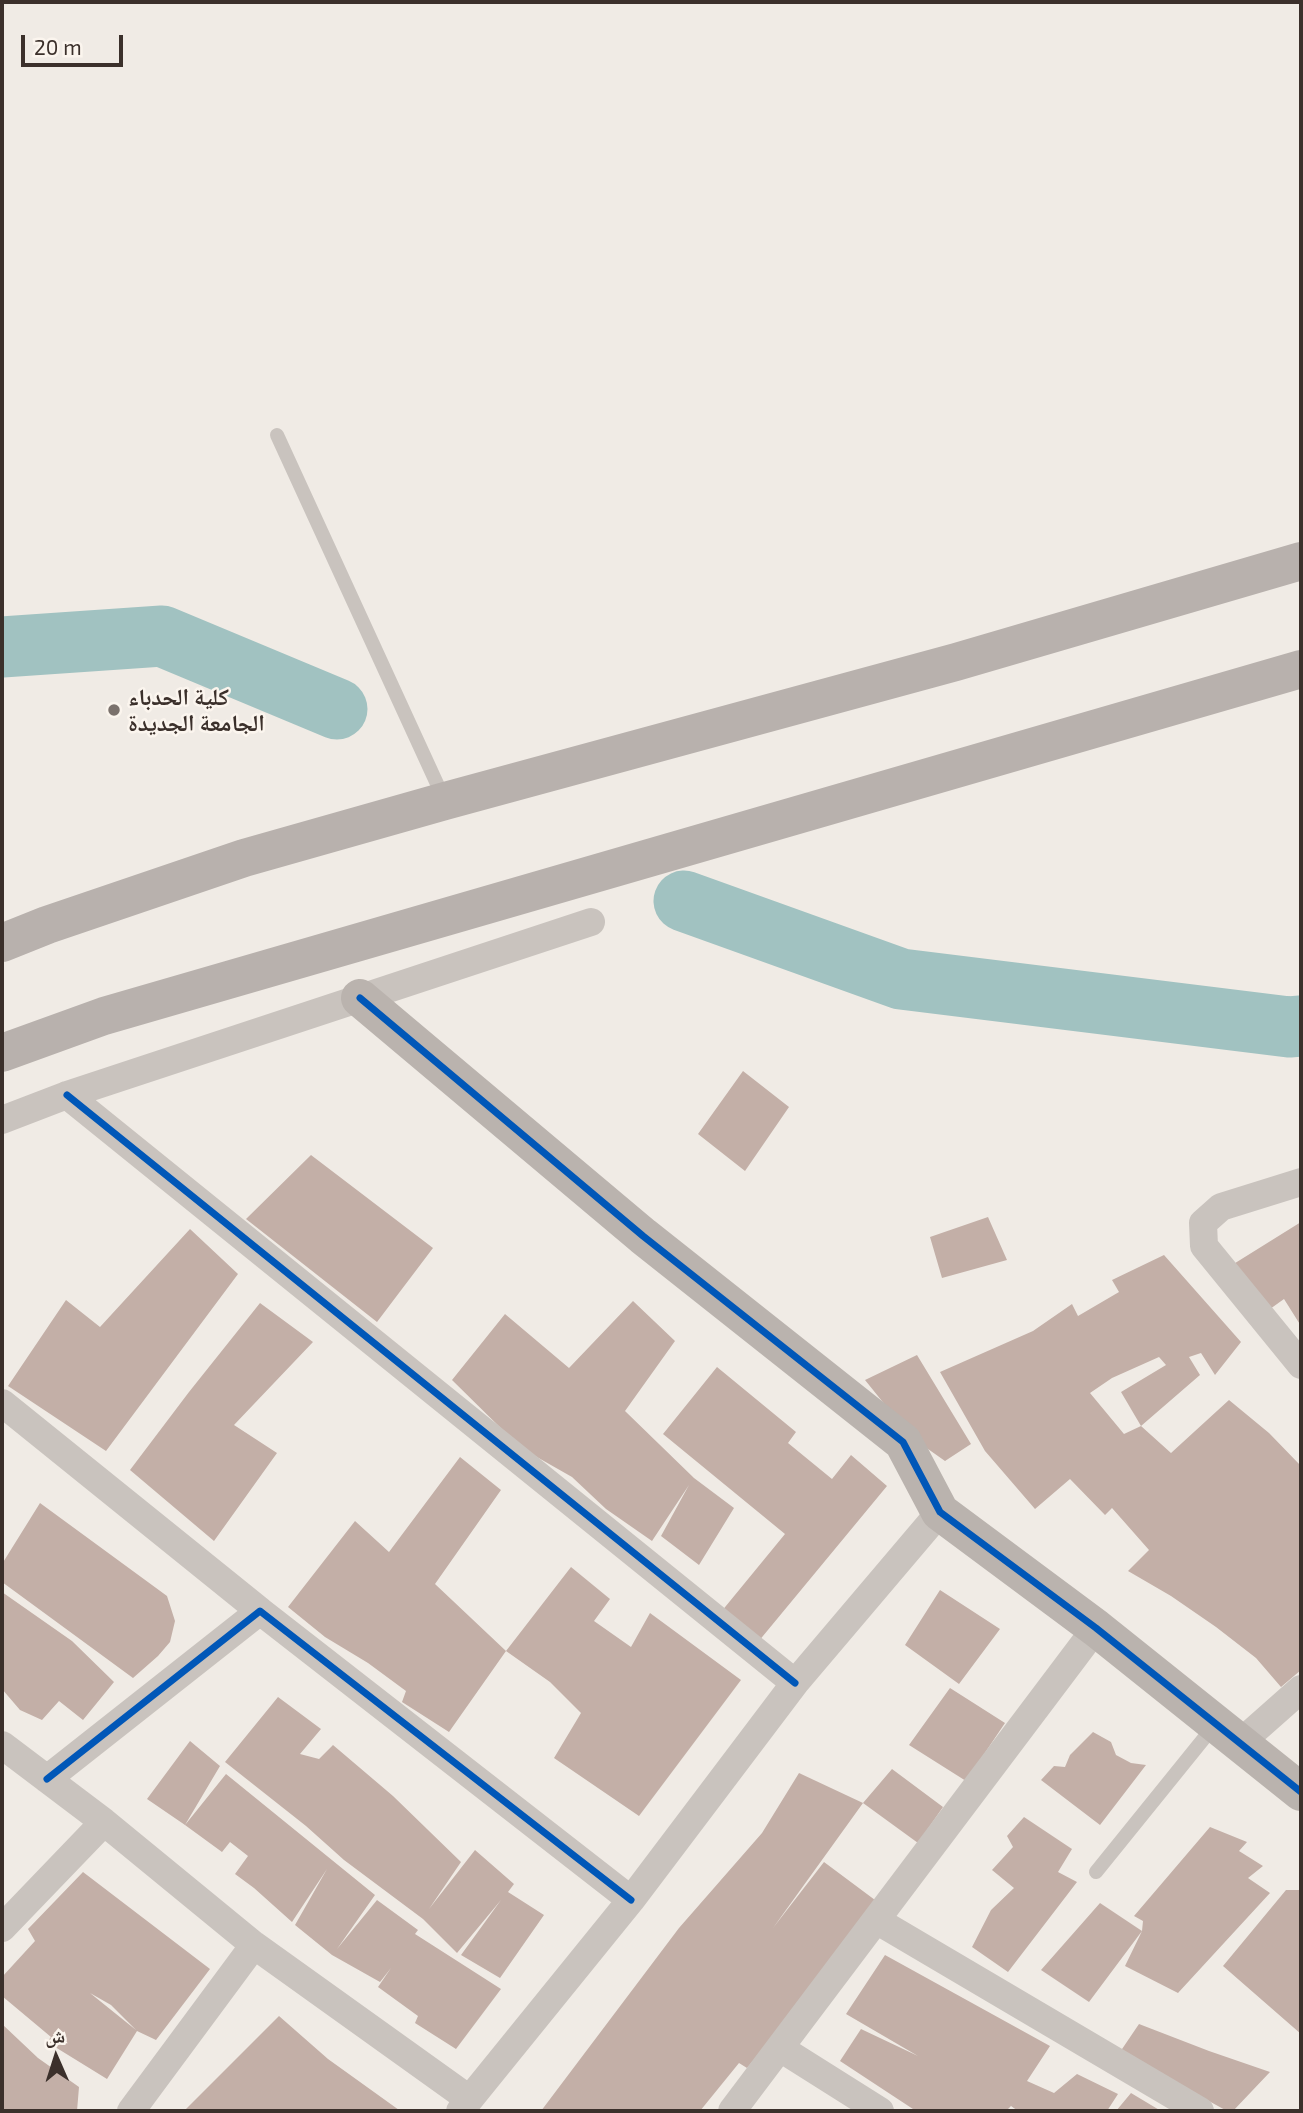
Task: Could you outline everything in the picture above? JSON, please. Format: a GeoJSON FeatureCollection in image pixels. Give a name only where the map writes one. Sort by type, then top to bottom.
{"type":"FeatureCollection","features":[{"type":"Feature","properties":{"kind":"main road"},"geometry":{"type":"LineString","coordinates":[[2,943],[244,858],[956,662],[1301,561]]}},
{"type":"Feature","properties":{"kind":"main road"},"geometry":{"type":"LineString","coordinates":[[2,1054],[104,1016],[1301,669]]}},
{"type":"Feature","properties":{"kind":"street"},"geometry":{"type":"LineString","coordinates":[[2,1119],[67,1095],[591,922]]}},
{"type":"Feature","properties":{"kind":"street"},"geometry":{"type":"LineString","coordinates":[[360,998],[643,1236],[903,1442],[940,1512],[1096,1628],[1301,1792]]}},
{"type":"Feature","properties":{"kind":"street"},"geometry":{"type":"LineString","coordinates":[[67,1095],[796,1683]]}},
{"type":"Feature","properties":{"kind":"street"},"geometry":{"type":"LineString","coordinates":[[1301,1182],[1222,1208],[1203,1223],[1204,1246],[1301,1365]]}},
{"type":"Feature","properties":{"kind":"street"},"geometry":{"type":"LineString","coordinates":[[2,1403],[260,1611],[631,1900]]}},
{"type":"Feature","properties":{"kind":"street"},"geometry":{"type":"LineString","coordinates":[[2,1745],[104,1822],[254,1945],[465,2105],[631,1900],[796,1683],[940,1512]]}},
{"type":"Feature","properties":{"kind":"street"},"geometry":{"type":"LineString","coordinates":[[47,1779],[260,1611]]}},
{"type":"Feature","properties":{"kind":"street"},"geometry":{"type":"LineString","coordinates":[[732,2111],[1096,1628]]}},
{"type":"Feature","properties":{"kind":"street"},"geometry":{"type":"LineString","coordinates":[[1228,1733],[1301,1689]]}},
{"type":"Feature","properties":{"kind":"street"},"geometry":{"type":"LineString","coordinates":[[2,1928],[104,1822]]}},
{"type":"Feature","properties":{"kind":"street"},"geometry":{"type":"LineString","coordinates":[[876,1920],[1200,2111]]}},
{"type":"Feature","properties":{"kind":"street"},"geometry":{"type":"LineString","coordinates":[[131,2111],[254,1945]]}},
{"type":"Feature","properties":{"kind":"street"},"geometry":{"type":"LineString","coordinates":[[780,2048],[880,2111]]}},
{"type":"Feature","properties":{"kind":"lane"},"geometry":{"type":"LineString","coordinates":[[277,435],[445,801]]}},
{"type":"Feature","properties":{"kind":"lane"},"geometry":{"type":"LineString","coordinates":[[1096,1872],[1228,1733]]}},
{"type":"Feature","properties":{"kind":"building"},"geometry":{"type":"Polygon","coordinates":[[[743,1071],[789,1107],[745,1171],[698,1134],[743,1071]]]}},
{"type":"Feature","properties":{"kind":"building"},"geometry":{"type":"Polygon","coordinates":[[[311,1155],[433,1248],[377,1322],[246,1219],[311,1155]]]}},
{"type":"Feature","properties":{"kind":"building"},"geometry":{"type":"Polygon","coordinates":[[[988,1217],[1007,1260],[942,1278],[930,1237],[988,1217]]]}},
{"type":"Feature","properties":{"kind":"building"},"geometry":{"type":"Polygon","coordinates":[[[1301,1222],[1301,1326],[1284,1299],[1270,1309],[1232,1265],[1301,1222]]]}},
{"type":"Feature","properties":{"kind":"building"},"geometry":{"type":"Polygon","coordinates":[[[190,1229],[238,1274],[106,1451],[8,1386],[66,1300],[100,1327],[190,1229]]]}},
{"type":"Feature","properties":{"kind":"building"},"geometry":{"type":"Polygon","coordinates":[[[1164,1255],[1241,1342],[1215,1375],[1201,1353],[1189,1357],[1200,1375],[1141,1426],[1171,1453],[1229,1400],[1269,1433],[1301,1466],[1301,1670],[1281,1687],[1256,1658],[1216,1627],[1128,1571],[1149,1550],[1112,1508],[1105,1515],[1070,1479],[1035,1509],[985,1451],[940,1372],[1033,1331],[1072,1304],[1078,1316],[1119,1292],[1112,1280],[1164,1255]],[[1159,1357],[1112,1378],[1090,1393],[1124,1434],[1141,1426],[1121,1392],[1166,1365],[1159,1357]]]}},
{"type":"Feature","properties":{"kind":"building"},"geometry":{"type":"Polygon","coordinates":[[[633,1301],[675,1341],[625,1411],[694,1478],[734,1508],[699,1565],[661,1536],[689,1485],[652,1541],[606,1509],[572,1477],[521,1448],[452,1380],[505,1314],[569,1368],[633,1301]]]}},
{"type":"Feature","properties":{"kind":"building"},"geometry":{"type":"Polygon","coordinates":[[[260,1303],[313,1342],[234,1425],[277,1453],[214,1541],[130,1470],[260,1303]]]}},
{"type":"Feature","properties":{"kind":"building"},"geometry":{"type":"Polygon","coordinates":[[[917,1355],[971,1444],[945,1461],[911,1437],[865,1380],[917,1355]]]}},
{"type":"Feature","properties":{"kind":"building"},"geometry":{"type":"Polygon","coordinates":[[[717,1367],[796,1432],[788,1443],[832,1479],[851,1455],[887,1486],[758,1642],[721,1612],[785,1534],[663,1434],[717,1367]]]}},
{"type":"Feature","properties":{"kind":"building"},"geometry":{"type":"Polygon","coordinates":[[[460,1457],[501,1490],[435,1584],[506,1651],[449,1732],[402,1702],[406,1691],[368,1663],[325,1637],[288,1607],[355,1521],[389,1552],[460,1457]]]}},
{"type":"Feature","properties":{"kind":"building"},"geometry":{"type":"Polygon","coordinates":[[[40,1503],[167,1596],[175,1621],[170,1642],[133,1678],[2,1582],[2,1564],[40,1503]]]}},
{"type":"Feature","properties":{"kind":"building"},"geometry":{"type":"Polygon","coordinates":[[[571,1567],[610,1599],[594,1621],[631,1647],[650,1613],[741,1680],[639,1816],[554,1758],[581,1713],[550,1682],[506,1651],[571,1567]]]}},
{"type":"Feature","properties":{"kind":"building"},"geometry":{"type":"Polygon","coordinates":[[[940,1590],[1000,1629],[959,1684],[905,1645],[940,1590]]]}},
{"type":"Feature","properties":{"kind":"building"},"geometry":{"type":"Polygon","coordinates":[[[2,1592],[72,1641],[114,1682],[83,1720],[59,1701],[42,1720],[20,1710],[2,1689],[2,1592]]]}},
{"type":"Feature","properties":{"kind":"building"},"geometry":{"type":"Polygon","coordinates":[[[950,1688],[1005,1723],[966,1781],[909,1745],[950,1688]]]}},
{"type":"Feature","properties":{"kind":"building"},"geometry":{"type":"Polygon","coordinates":[[[278,1697],[321,1729],[300,1754],[319,1759],[333,1745],[393,1796],[461,1862],[429,1909],[475,1850],[514,1884],[508,1892],[544,1915],[500,1978],[461,1955],[501,1900],[457,1953],[423,1919],[344,1860],[225,1762],[278,1697]]]}},
{"type":"Feature","properties":{"kind":"building"},"geometry":{"type":"Polygon","coordinates":[[[1093,1732],[1111,1742],[1116,1755],[1131,1763],[1146,1765],[1100,1825],[1041,1780],[1054,1766],[1065,1767],[1070,1755],[1093,1732]]]}},
{"type":"Feature","properties":{"kind":"building"},"geometry":{"type":"Polygon","coordinates":[[[190,1741],[220,1766],[185,1825],[147,1799],[190,1741]]]}},
{"type":"Feature","properties":{"kind":"building"},"geometry":{"type":"Polygon","coordinates":[[[892,1769],[943,1807],[918,1843],[863,1803],[892,1769]]]}},
{"type":"Feature","properties":{"kind":"building"},"geometry":{"type":"Polygon","coordinates":[[[799,1773],[863,1803],[773,1928],[824,1862],[879,1903],[824,1976],[747,2068],[739,2063],[700,2111],[541,2111],[679,1928],[762,1833],[799,1773]]]}},
{"type":"Feature","properties":{"kind":"building"},"geometry":{"type":"Polygon","coordinates":[[[226,1774],[375,1895],[337,1949],[377,1900],[418,1930],[415,1934],[501,1989],[456,2049],[415,2023],[418,2016],[378,1987],[391,1968],[380,1982],[332,1955],[295,1925],[327,1869],[292,1922],[235,1874],[248,1856],[230,1842],[222,1852],[185,1825],[226,1774]]]}},
{"type":"Feature","properties":{"kind":"building"},"geometry":{"type":"Polygon","coordinates":[[[1024,1817],[1072,1849],[1058,1872],[1077,1882],[1008,1972],[972,1947],[991,1910],[1014,1888],[992,1870],[1013,1847],[1007,1836],[1024,1817]]]}},
{"type":"Feature","properties":{"kind":"building"},"geometry":{"type":"Polygon","coordinates":[[[1210,1827],[1247,1842],[1239,1851],[1263,1866],[1248,1878],[1270,1893],[1178,1993],[1125,1966],[1142,1931],[1143,1921],[1134,1916],[1210,1827]]]}},
{"type":"Feature","properties":{"kind":"building"},"geometry":{"type":"Polygon","coordinates":[[[83,1872],[210,1969],[156,2040],[137,2031],[107,2079],[47,2042],[51,2037],[2,1996],[2,1977],[35,1941],[28,1929],[83,1872]],[[90,1993],[136,2030],[111,2005],[90,1993]]]}},
{"type":"Feature","properties":{"kind":"building"},"geometry":{"type":"Polygon","coordinates":[[[1286,1890],[1300,1890],[1301,1894],[1301,2034],[1223,1966],[1286,1890]]]}},
{"type":"Feature","properties":{"kind":"building"},"geometry":{"type":"Polygon","coordinates":[[[1100,1903],[1142,1931],[1089,2002],[1041,1970],[1100,1903]]]}},
{"type":"Feature","properties":{"kind":"building"},"geometry":{"type":"Polygon","coordinates":[[[885,1955],[1050,2046],[1027,2081],[1054,2093],[1077,2074],[1118,2094],[1107,2111],[1018,2111],[1011,2106],[1006,2111],[916,2111],[840,2061],[861,2029],[918,2056],[846,2014],[885,1955]]]}},
{"type":"Feature","properties":{"kind":"building"},"geometry":{"type":"Polygon","coordinates":[[[279,2016],[328,2059],[399,2110],[184,2111],[279,2016]]]}},
{"type":"Feature","properties":{"kind":"building"},"geometry":{"type":"Polygon","coordinates":[[[2,2024],[38,2058],[79,2087],[77,2111],[2,2111],[2,2024]]]}},
{"type":"Feature","properties":{"kind":"building"},"geometry":{"type":"Polygon","coordinates":[[[1139,2024],[1270,2072],[1233,2111],[1227,2111],[1120,2052],[1139,2024]]]}},
{"type":"Feature","properties":{"kind":"building"},"geometry":{"type":"Polygon","coordinates":[[[1131,2093],[1161,2111],[1116,2111],[1131,2093]]]}},
{"type":"Feature","properties":{"kind":"waterway"},"geometry":{"type":"LineString","coordinates":[[2,647],[162,636],[337,709]]}},
{"type":"Feature","properties":{"kind":"waterway"},"geometry":{"type":"LineString","coordinates":[[684,901],[901,979],[1289,1027],[1301,1026]]}},
{"type":"Feature","properties":{"kind":"cycle path"},"geometry":{"type":"LineString","coordinates":[[360,998],[643,1236],[903,1442],[940,1512],[1096,1628],[1301,1792]]}},
{"type":"Feature","properties":{"kind":"cycle path"},"geometry":{"type":"LineString","coordinates":[[67,1095],[795,1683]]}},
{"type":"Feature","properties":{"kind":"cycle path"},"geometry":{"type":"LineString","coordinates":[[47,1779],[260,1611],[631,1900]]}},
{"type":"Feature","properties":{"kind":"place","name":"كلية الحدباء الجامعة الجديدة"},"geometry":{"type":"Point","coordinates":[114,710]}}]}
